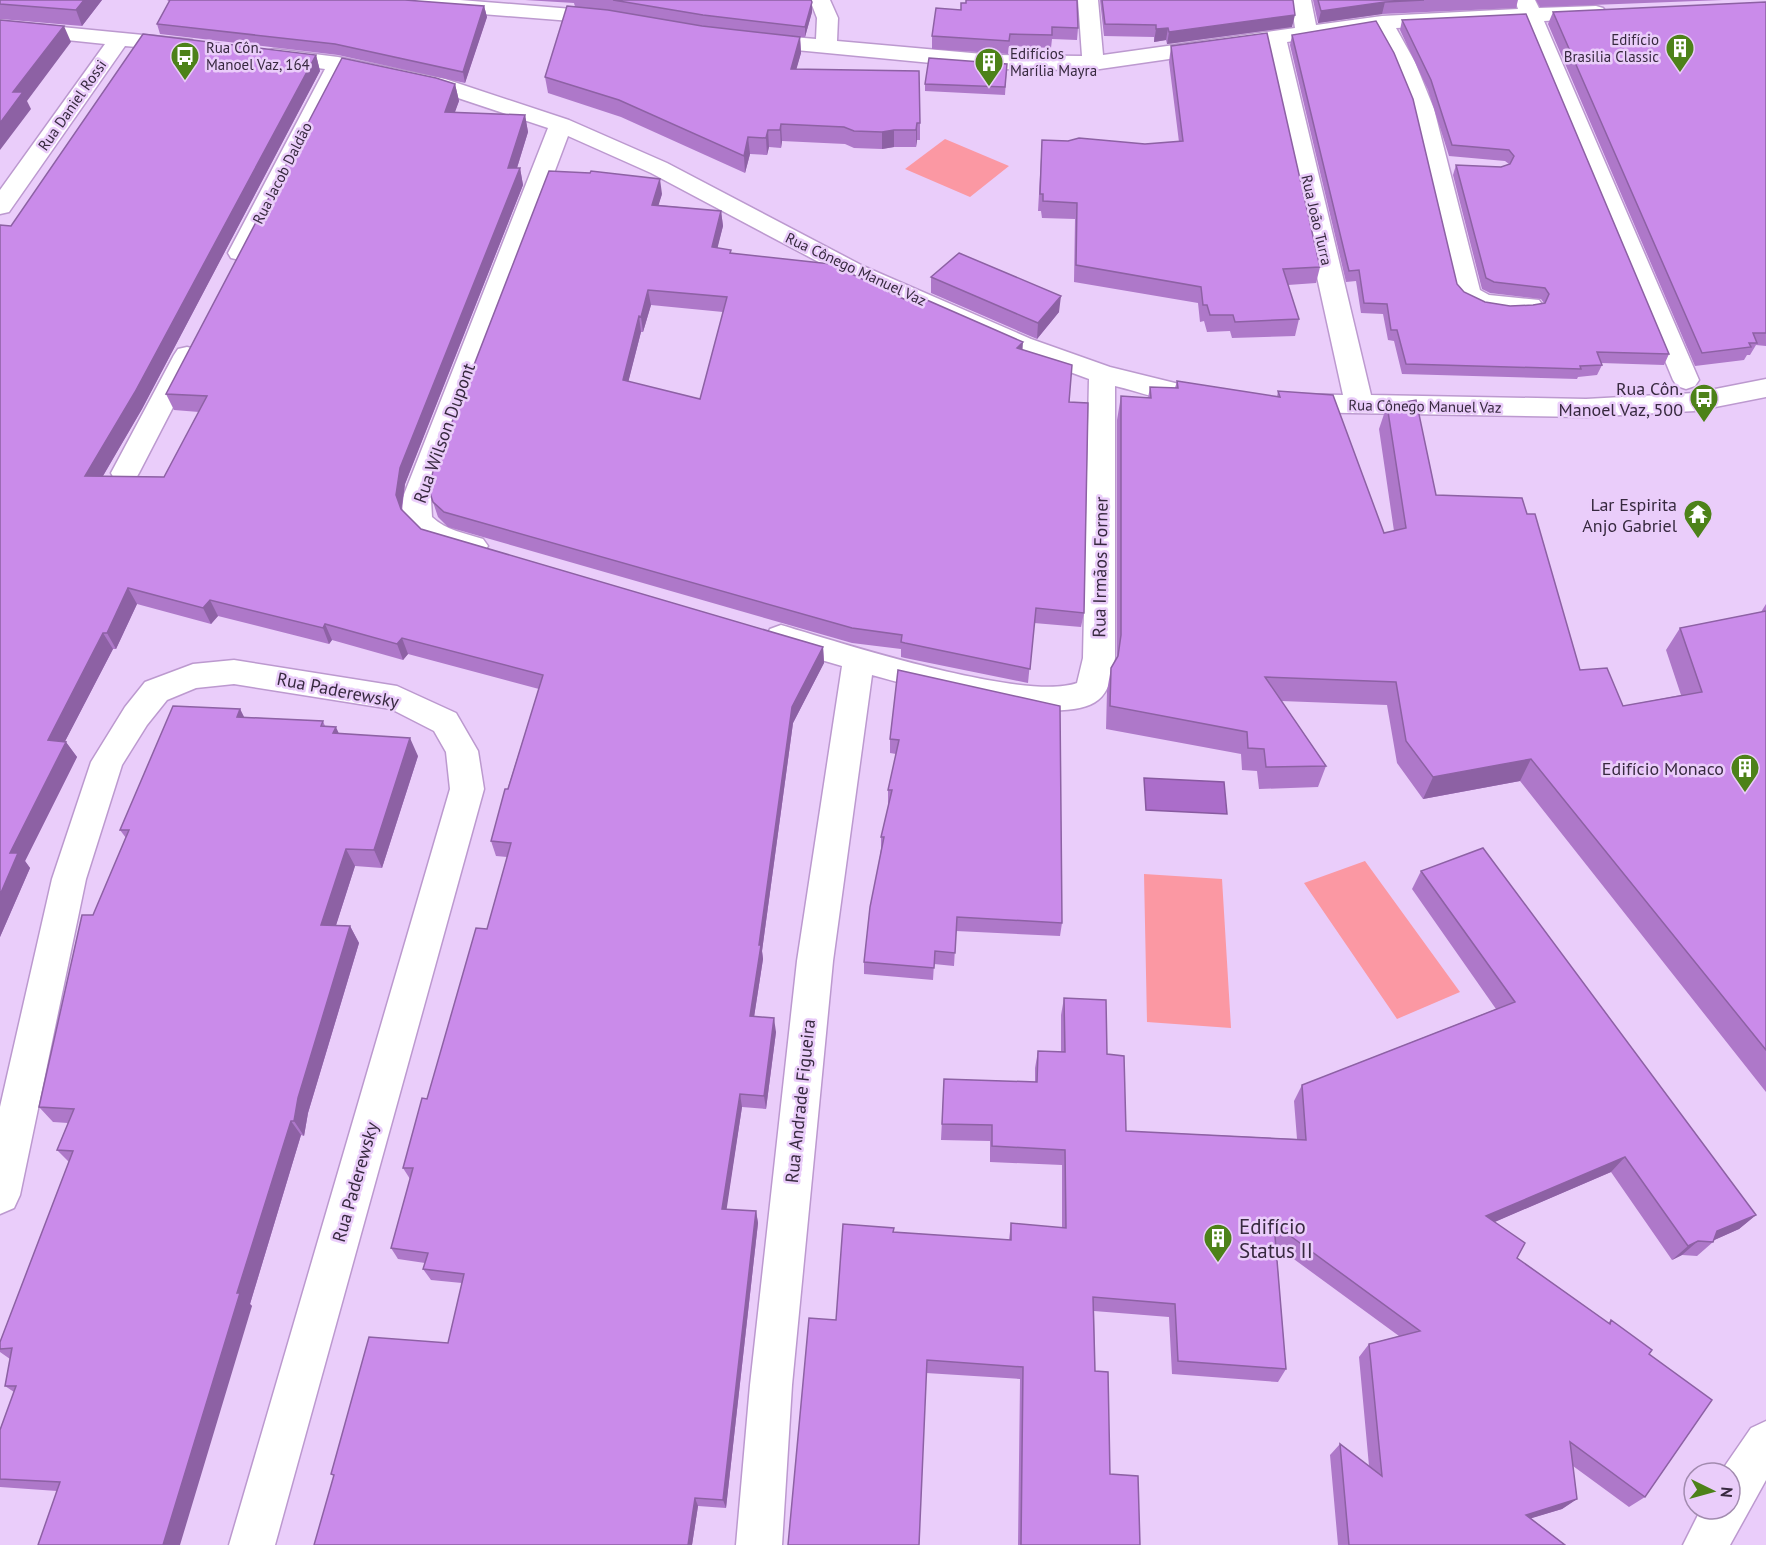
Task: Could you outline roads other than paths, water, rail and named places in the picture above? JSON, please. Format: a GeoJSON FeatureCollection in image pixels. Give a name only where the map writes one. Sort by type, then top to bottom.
{"type":"FeatureCollection","features":[{"type":"Feature","properties":{"kind":"street"},"geometry":{"type":"LineString","coordinates":[[381,0],[614,9],[634,22]]}},
{"type":"Feature","properties":{"kind":"street"},"geometry":{"type":"LineString","coordinates":[[820,0],[826,9],[831,26],[825,48]]}},
{"type":"Feature","properties":{"kind":"street"},"geometry":{"type":"LineString","coordinates":[[1088,0],[1093,63]]}},
{"type":"Feature","properties":{"kind":"street"},"geometry":{"type":"LineString","coordinates":[[1301,0],[1306,32]]}},
{"type":"Feature","properties":{"kind":"street"},"geometry":{"type":"LineString","coordinates":[[737,38],[994,62],[1093,63],[1135,59],[1382,22],[1528,7],[1612,11]]}},
{"type":"Feature","properties":{"kind":"street"},"geometry":{"type":"LineString","coordinates":[[1528,7],[1686,380]]}},
{"type":"Feature","properties":{"kind":"street"},"geometry":{"type":"LineString","coordinates":[[1382,22],[1404,62],[1447,165],[1468,293],[1483,302],[1530,306]]}},
{"type":"Feature","properties":{"kind":"street"},"geometry":{"type":"LineString","coordinates":[[0,27],[209,48]]}},
{"type":"Feature","properties":{"kind":"street","name":"Rua João Turra"},"geometry":{"type":"LineString","coordinates":[[1275,37],[1359,404]]}},
{"type":"Feature","properties":{"kind":"street","name":"Rua Daniel Rossi"},"geometry":{"type":"LineString","coordinates":[[0,207],[120,38]]}},
{"type":"Feature","properties":{"kind":"street","name":"Rua Cônego Manuel Vaz"},"geometry":{"type":"LineString","coordinates":[[256,54],[338,64],[445,86],[561,125],[659,168],[854,272],[1022,345],[1102,374],[1179,393],[1222,398]]}},
{"type":"Feature","properties":{"kind":"street","name":"Rua Jacob Daldão"},"geometry":{"type":"LineString","coordinates":[[229,274],[338,64]]}},
{"type":"Feature","properties":{"kind":"street","name":"Rua Wilson Dupont"},"geometry":{"type":"LineString","coordinates":[[494,553],[437,536],[420,524],[416,509],[421,485],[561,125]]}},
{"type":"Feature","properties":{"kind":"street"},"geometry":{"type":"LineString","coordinates":[[0,170],[25,172]]}},
{"type":"Feature","properties":{"kind":"street"},"geometry":{"type":"LineString","coordinates":[[125,473],[196,337]]}},
{"type":"Feature","properties":{"kind":"street","name":"Rua Irmãos Forner"},"geometry":{"type":"LineString","coordinates":[[859,659],[904,672],[1024,697],[1071,700],[1087,693],[1096,678],[1099,658],[1102,374]]}},
{"type":"Feature","properties":{"kind":"street","name":"Rua Cônego Manuel Vaz"},"geometry":{"type":"LineString","coordinates":[[1266,403],[1520,408],[1646,406],[1695,402],[1766,388]]}},
{"type":"Feature","properties":{"kind":"street"},"geometry":{"type":"LineString","coordinates":[[756,629],[859,659]]}},
{"type":"Feature","properties":{"kind":"street","name":"Rua Andrade Figueira"},"geometry":{"type":"LineString","coordinates":[[759,1545],[771,1385],[814,961],[859,659]]}},
{"type":"Feature","properties":{"kind":"street","name":"Rua Paderewsky"},"geometry":{"type":"LineString","coordinates":[[0,1195],[69,879],[107,762],[136,716],[156,691],[193,676],[234,672],[398,698],[445,722],[462,751],[466,789],[252,1545]]}},
{"type":"Feature","properties":{"kind":"street"},"geometry":{"type":"LineString","coordinates":[[1742,1477],[1766,1443]]}},
{"type":"Feature","properties":{"kind":"street"},"geometry":{"type":"LineString","coordinates":[[1706,1545],[1719,1521]]}},
{"type":"Feature","properties":{"kind":"place","name":"Edifício Brasilia Classic"},"geometry":{"type":"Point","coordinates":[1680,74]}},
{"type":"Feature","properties":{"kind":"place","name":"Rua Côn. Manoel Vaz, 164"},"geometry":{"type":"Point","coordinates":[185,82]}},
{"type":"Feature","properties":{"kind":"place","name":"Edifícios Marília Mayra"},"geometry":{"type":"Point","coordinates":[989,88]}},
{"type":"Feature","properties":{"kind":"place","name":"Rua Côn. Manoel Vaz, 500"},"geometry":{"type":"Point","coordinates":[1704,424]}},
{"type":"Feature","properties":{"kind":"place","name":"Lar Espirita Anjo Gabriel"},"geometry":{"type":"Point","coordinates":[1698,540]}},
{"type":"Feature","properties":{"kind":"place","name":"Edifício Monaco"},"geometry":{"type":"Point","coordinates":[1745,794]}},
{"type":"Feature","properties":{"kind":"place","name":"Edifício Status II"},"geometry":{"type":"Point","coordinates":[1218,1264]}}]}
